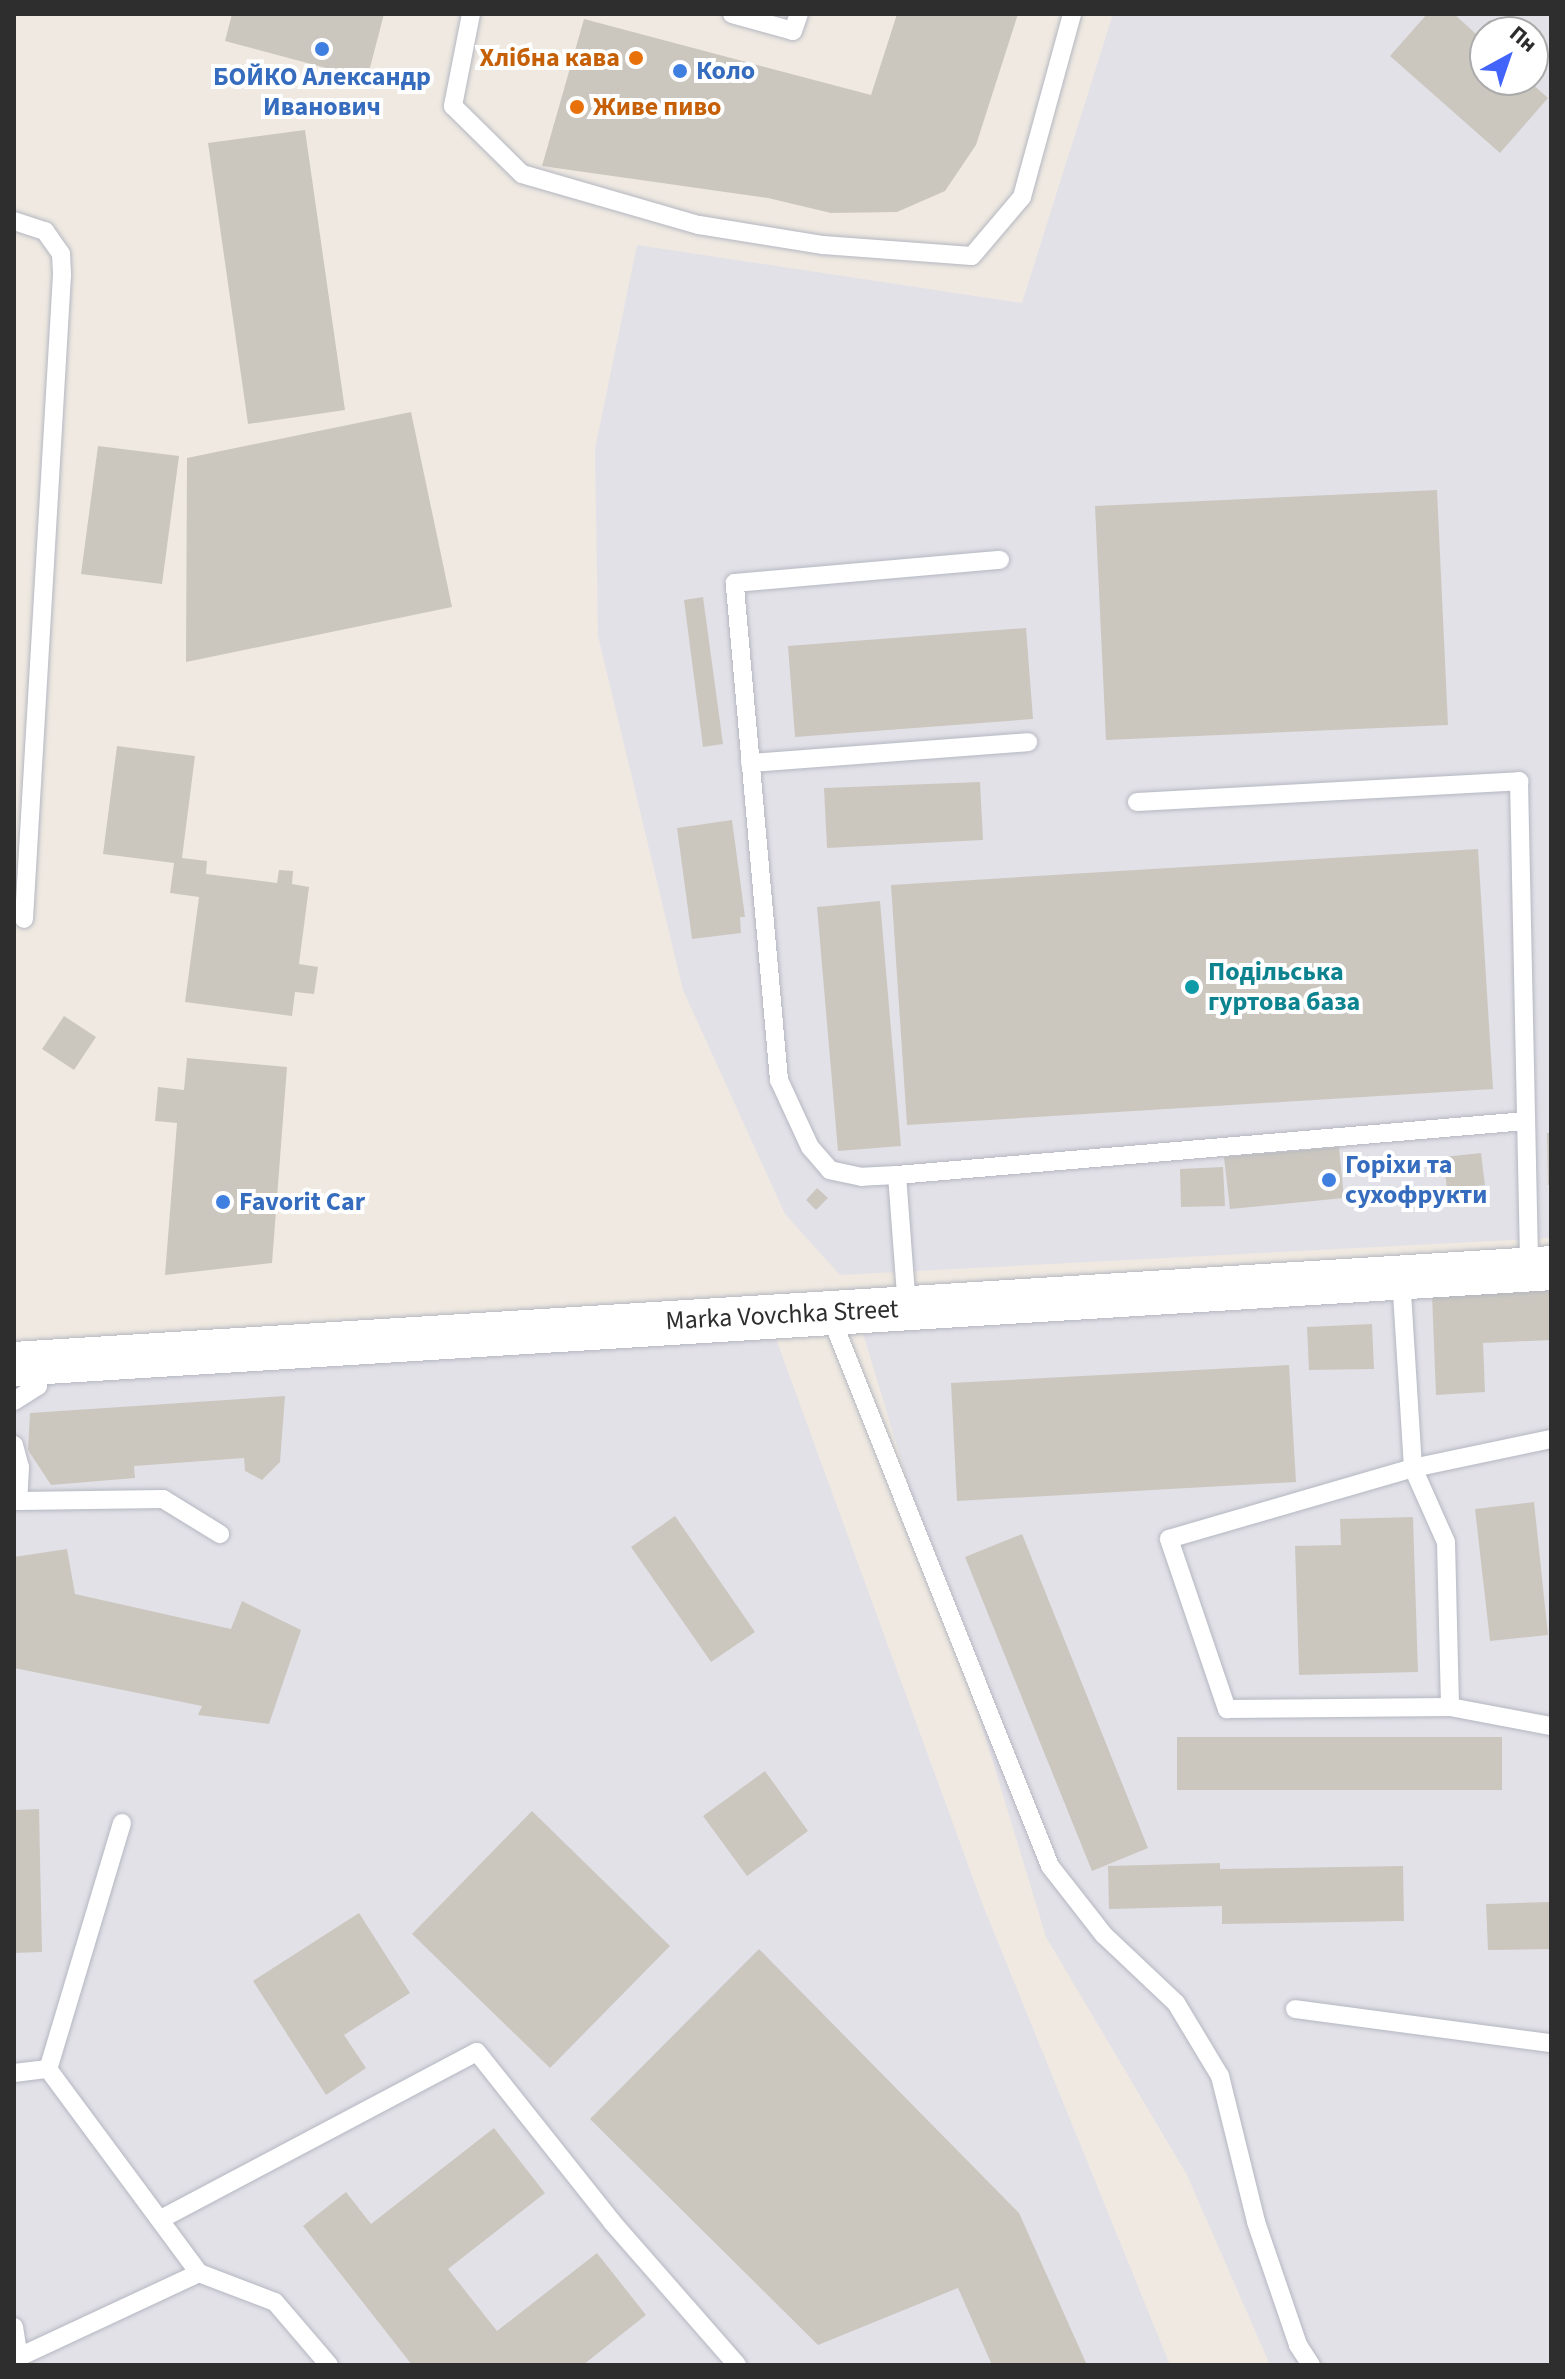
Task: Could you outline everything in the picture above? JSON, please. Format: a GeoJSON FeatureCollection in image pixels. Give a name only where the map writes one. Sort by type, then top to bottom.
{"type":"FeatureCollection","features":[{"type":"Feature","properties":{"kind":"main road","name":"Marka Vovchka Street"},"geometry":{"type":"LineString","coordinates":[[26,1363],[1540,1268]]}},
{"type":"Feature","properties":{"kind":"lane"},"geometry":{"type":"LineString","coordinates":[[471,14],[453,106],[522,174],[699,225],[823,245],[972,256],[1022,197],[1072,14]]}},
{"type":"Feature","properties":{"kind":"lane"},"geometry":{"type":"LineString","coordinates":[[732,14],[793,31],[799,14]]}},
{"type":"Feature","properties":{"kind":"lane"},"geometry":{"type":"LineString","coordinates":[[14,221],[45,231],[61,254],[62,275],[24,919]]}},
{"type":"Feature","properties":{"kind":"lane"},"geometry":{"type":"LineString","coordinates":[[1000,560],[735,583],[779,1080],[810,1147],[830,1170],[862,1177],[897,1175],[1526,1121]]}},
{"type":"Feature","properties":{"kind":"lane"},"geometry":{"type":"LineString","coordinates":[[750,763],[1028,742]]}},
{"type":"Feature","properties":{"kind":"lane"},"geometry":{"type":"LineString","coordinates":[[1137,802],[1519,781],[1526,1121],[1540,1268]]}},
{"type":"Feature","properties":{"kind":"lane"},"geometry":{"type":"LineString","coordinates":[[897,1175],[907,1308]]}},
{"type":"Feature","properties":{"kind":"lane"},"geometry":{"type":"LineString","coordinates":[[1401,1277],[1413,1468],[1446,1542],[1450,1707]]}},
{"type":"Feature","properties":{"kind":"lane"},"geometry":{"type":"LineString","coordinates":[[829,1312],[1050,1866],[1104,1935],[1176,2003],[1220,2076],[1256,2222],[1298,2345],[1311,2365]]}},
{"type":"Feature","properties":{"kind":"lane"},"geometry":{"type":"LineString","coordinates":[[14,1401],[38,1386],[26,1363]]}},
{"type":"Feature","properties":{"kind":"lane"},"geometry":{"type":"LineString","coordinates":[[1551,1439],[1413,1468],[1169,1539],[1227,1709],[1450,1707],[1551,1726]]}},
{"type":"Feature","properties":{"kind":"lane"},"geometry":{"type":"LineString","coordinates":[[14,1445],[20,1467],[18,1501],[163,1499],[220,1534]]}},
{"type":"Feature","properties":{"kind":"lane"},"geometry":{"type":"LineString","coordinates":[[48,2069],[122,1823]]}},
{"type":"Feature","properties":{"kind":"lane"},"geometry":{"type":"LineString","coordinates":[[1295,2009],[1551,2043]]}},
{"type":"Feature","properties":{"kind":"lane"},"geometry":{"type":"LineString","coordinates":[[161,2219],[477,2052],[612,2222],[737,2365]]}},
{"type":"Feature","properties":{"kind":"lane"},"geometry":{"type":"LineString","coordinates":[[14,2073],[48,2069]]}},
{"type":"Feature","properties":{"kind":"lane"},"geometry":{"type":"LineString","coordinates":[[48,2069],[199,2273],[275,2302],[329,2365]]}},
{"type":"Feature","properties":{"kind":"lane"},"geometry":{"type":"LineString","coordinates":[[14,2327],[16,2361],[199,2273]]}},
{"type":"Feature","properties":{"kind":"shaded area"},"geometry":{"type":"Polygon","coordinates":[[[1113,14],[1551,14],[1551,1238],[840,1275],[785,1214],[683,990],[598,636],[595,449],[637,245],[1022,303],[1113,14]]]}},
{"type":"Feature","properties":{"kind":"shaded area"},"geometry":{"type":"Polygon","coordinates":[[[1551,1290],[1551,2365],[1270,2365],[1187,2175],[1046,1937],[861,1327],[1551,1290]]]}},
{"type":"Feature","properties":{"kind":"shaded area"},"geometry":{"type":"Polygon","coordinates":[[[772,1328],[982,1903],[1170,2365],[14,2365],[14,1373],[772,1328]]]}},
{"type":"Feature","properties":{"kind":"building"},"geometry":{"type":"Polygon","coordinates":[[[232,14],[384,14],[367,79],[225,41],[232,14]]]}},
{"type":"Feature","properties":{"kind":"building"},"geometry":{"type":"Polygon","coordinates":[[[897,14],[1018,14],[976,145],[945,191],[897,212],[831,213],[768,198],[542,166],[584,19],[871,95],[897,14]]]}},
{"type":"Feature","properties":{"kind":"building"},"geometry":{"type":"Polygon","coordinates":[[[1427,14],[1454,14],[1469,28],[1469,96],[1548,98],[1500,153],[1390,56],[1427,14]]]}},
{"type":"Feature","properties":{"kind":"building"},"geometry":{"type":"Polygon","coordinates":[[[305,130],[345,410],[248,424],[208,143],[305,130]]]}},
{"type":"Feature","properties":{"kind":"building"},"geometry":{"type":"Polygon","coordinates":[[[411,412],[452,607],[186,662],[187,458],[411,412]]]}},
{"type":"Feature","properties":{"kind":"building"},"geometry":{"type":"Polygon","coordinates":[[[98,446],[179,456],[162,584],[81,574],[98,446]]]}},
{"type":"Feature","properties":{"kind":"building"},"geometry":{"type":"Polygon","coordinates":[[[1437,490],[1448,725],[1106,740],[1095,506],[1437,490]]]}},
{"type":"Feature","properties":{"kind":"building"},"geometry":{"type":"Polygon","coordinates":[[[703,597],[723,744],[703,747],[684,600],[703,597]]]}},
{"type":"Feature","properties":{"kind":"building"},"geometry":{"type":"Polygon","coordinates":[[[1026,628],[1033,719],[795,737],[788,646],[1026,628]]]}},
{"type":"Feature","properties":{"kind":"building"},"geometry":{"type":"Polygon","coordinates":[[[117,746],[195,756],[182,858],[207,861],[206,874],[277,883],[279,870],[293,871],[292,884],[309,887],[299,964],[318,967],[314,994],[295,992],[292,1016],[185,1002],[199,897],[170,893],[174,863],[103,854],[117,746]]]}},
{"type":"Feature","properties":{"kind":"building"},"geometry":{"type":"Polygon","coordinates":[[[980,782],[983,840],[827,848],[824,788],[980,782]]]}},
{"type":"Feature","properties":{"kind":"building"},"geometry":{"type":"Polygon","coordinates":[[[732,820],[745,917],[740,917],[741,933],[692,939],[677,828],[732,820]]]}},
{"type":"Feature","properties":{"kind":"building","name":"Подільська гуртова база"},"geometry":{"type":"Polygon","coordinates":[[[1478,849],[1493,1089],[907,1125],[891,885],[1478,849]]]}},
{"type":"Feature","properties":{"kind":"building"},"geometry":{"type":"Polygon","coordinates":[[[880,901],[901,1146],[838,1151],[817,907],[880,901]]]}},
{"type":"Feature","properties":{"kind":"building"},"geometry":{"type":"Polygon","coordinates":[[[64,1016],[96,1037],[74,1070],[42,1049],[64,1016]]]}},
{"type":"Feature","properties":{"kind":"building"},"geometry":{"type":"Polygon","coordinates":[[[187,1058],[287,1067],[272,1263],[165,1275],[177,1123],[155,1121],[158,1087],[184,1090],[187,1058]]]}},
{"type":"Feature","properties":{"kind":"building"},"geometry":{"type":"Polygon","coordinates":[[[1547,1133],[1551,1133],[1551,1185],[1548,1185],[1547,1133]]]}},
{"type":"Feature","properties":{"kind":"building"},"geometry":{"type":"Polygon","coordinates":[[[1339,1147],[1344,1198],[1230,1209],[1224,1157],[1339,1147]]]}},
{"type":"Feature","properties":{"kind":"building"},"geometry":{"type":"Polygon","coordinates":[[[1481,1153],[1485,1185],[1447,1189],[1443,1157],[1481,1153]]]}},
{"type":"Feature","properties":{"kind":"building"},"geometry":{"type":"Polygon","coordinates":[[[1223,1167],[1225,1206],[1181,1207],[1180,1169],[1223,1167]]]}},
{"type":"Feature","properties":{"kind":"building"},"geometry":{"type":"Polygon","coordinates":[[[817,1188],[828,1198],[816,1210],[806,1200],[817,1188]]]}},
{"type":"Feature","properties":{"kind":"building"},"geometry":{"type":"Polygon","coordinates":[[[1551,1290],[1551,1340],[1483,1343],[1485,1392],[1436,1395],[1432,1295],[1551,1290]]]}},
{"type":"Feature","properties":{"kind":"building"},"geometry":{"type":"Polygon","coordinates":[[[1372,1324],[1374,1369],[1309,1370],[1307,1327],[1372,1324]]]}},
{"type":"Feature","properties":{"kind":"building"},"geometry":{"type":"Polygon","coordinates":[[[1289,1365],[1296,1482],[957,1501],[951,1383],[1289,1365]]]}},
{"type":"Feature","properties":{"kind":"building"},"geometry":{"type":"Polygon","coordinates":[[[285,1396],[280,1462],[262,1480],[245,1471],[244,1458],[134,1466],[135,1478],[51,1485],[28,1450],[30,1413],[285,1396]]]}},
{"type":"Feature","properties":{"kind":"building"},"geometry":{"type":"Polygon","coordinates":[[[1534,1502],[1548,1635],[1490,1641],[1475,1509],[1534,1502]]]}},
{"type":"Feature","properties":{"kind":"building"},"geometry":{"type":"Polygon","coordinates":[[[675,1516],[755,1632],[711,1662],[631,1547],[675,1516]]]}},
{"type":"Feature","properties":{"kind":"building"},"geometry":{"type":"Polygon","coordinates":[[[1413,1517],[1418,1672],[1299,1675],[1295,1546],[1341,1545],[1340,1519],[1413,1517]]]}},
{"type":"Feature","properties":{"kind":"building"},"geometry":{"type":"Polygon","coordinates":[[[1022,1534],[1148,1848],[1092,1871],[965,1557],[1022,1534]]]}},
{"type":"Feature","properties":{"kind":"building"},"geometry":{"type":"Polygon","coordinates":[[[67,1549],[75,1594],[231,1629],[242,1601],[301,1630],[269,1724],[198,1715],[202,1706],[14,1668],[14,1557],[67,1549]]]}},
{"type":"Feature","properties":{"kind":"building"},"geometry":{"type":"Polygon","coordinates":[[[1177,1737],[1502,1737],[1502,1790],[1177,1790],[1177,1737]]]}},
{"type":"Feature","properties":{"kind":"building"},"geometry":{"type":"Polygon","coordinates":[[[765,1771],[808,1831],[747,1876],[703,1816],[765,1771]]]}},
{"type":"Feature","properties":{"kind":"building"},"geometry":{"type":"Polygon","coordinates":[[[39,1809],[42,1952],[14,1953],[14,1810],[39,1809]]]}},
{"type":"Feature","properties":{"kind":"building"},"geometry":{"type":"Polygon","coordinates":[[[532,1811],[670,1946],[550,2068],[412,1934],[532,1811]]]}},
{"type":"Feature","properties":{"kind":"building"},"geometry":{"type":"Polygon","coordinates":[[[1220,1863],[1220,1869],[1403,1866],[1404,1921],[1222,1924],[1222,1906],[1109,1909],[1108,1866],[1220,1863]]]}},
{"type":"Feature","properties":{"kind":"building"},"geometry":{"type":"Polygon","coordinates":[[[1551,1902],[1551,1949],[1488,1950],[1486,1904],[1551,1902]]]}},
{"type":"Feature","properties":{"kind":"building"},"geometry":{"type":"Polygon","coordinates":[[[359,1913],[410,1993],[344,2035],[366,2068],[326,2095],[253,1981],[359,1913]]]}},
{"type":"Feature","properties":{"kind":"building"},"geometry":{"type":"Polygon","coordinates":[[[759,1949],[1019,2213],[1087,2365],[992,2365],[958,2288],[818,2345],[590,2119],[759,1949]]]}},
{"type":"Feature","properties":{"kind":"building"},"geometry":{"type":"Polygon","coordinates":[[[494,2128],[545,2193],[448,2269],[497,2331],[597,2253],[646,2315],[583,2365],[412,2365],[303,2226],[346,2192],[371,2224],[494,2128]]]}},
{"type":"Feature","properties":{"kind":"place","name":"БОЙКО Александр Иванович"},"geometry":{"type":"Point","coordinates":[322,49]}},
{"type":"Feature","properties":{"kind":"place","name":"Хлібна кава"},"geometry":{"type":"Point","coordinates":[636,58]}},
{"type":"Feature","properties":{"kind":"place","name":"Коло"},"geometry":{"type":"Point","coordinates":[680,71]}},
{"type":"Feature","properties":{"kind":"place","name":"Живе пиво"},"geometry":{"type":"Point","coordinates":[577,107]}},
{"type":"Feature","properties":{"kind":"place","name":"Подільська гуртова база"},"geometry":{"type":"Point","coordinates":[1192,987]}},
{"type":"Feature","properties":{"kind":"place","name":"Горіхи та сухофрукти"},"geometry":{"type":"Point","coordinates":[1329,1180]}},
{"type":"Feature","properties":{"kind":"place","name":"Favorit Car"},"geometry":{"type":"Point","coordinates":[223,1202]}}]}
